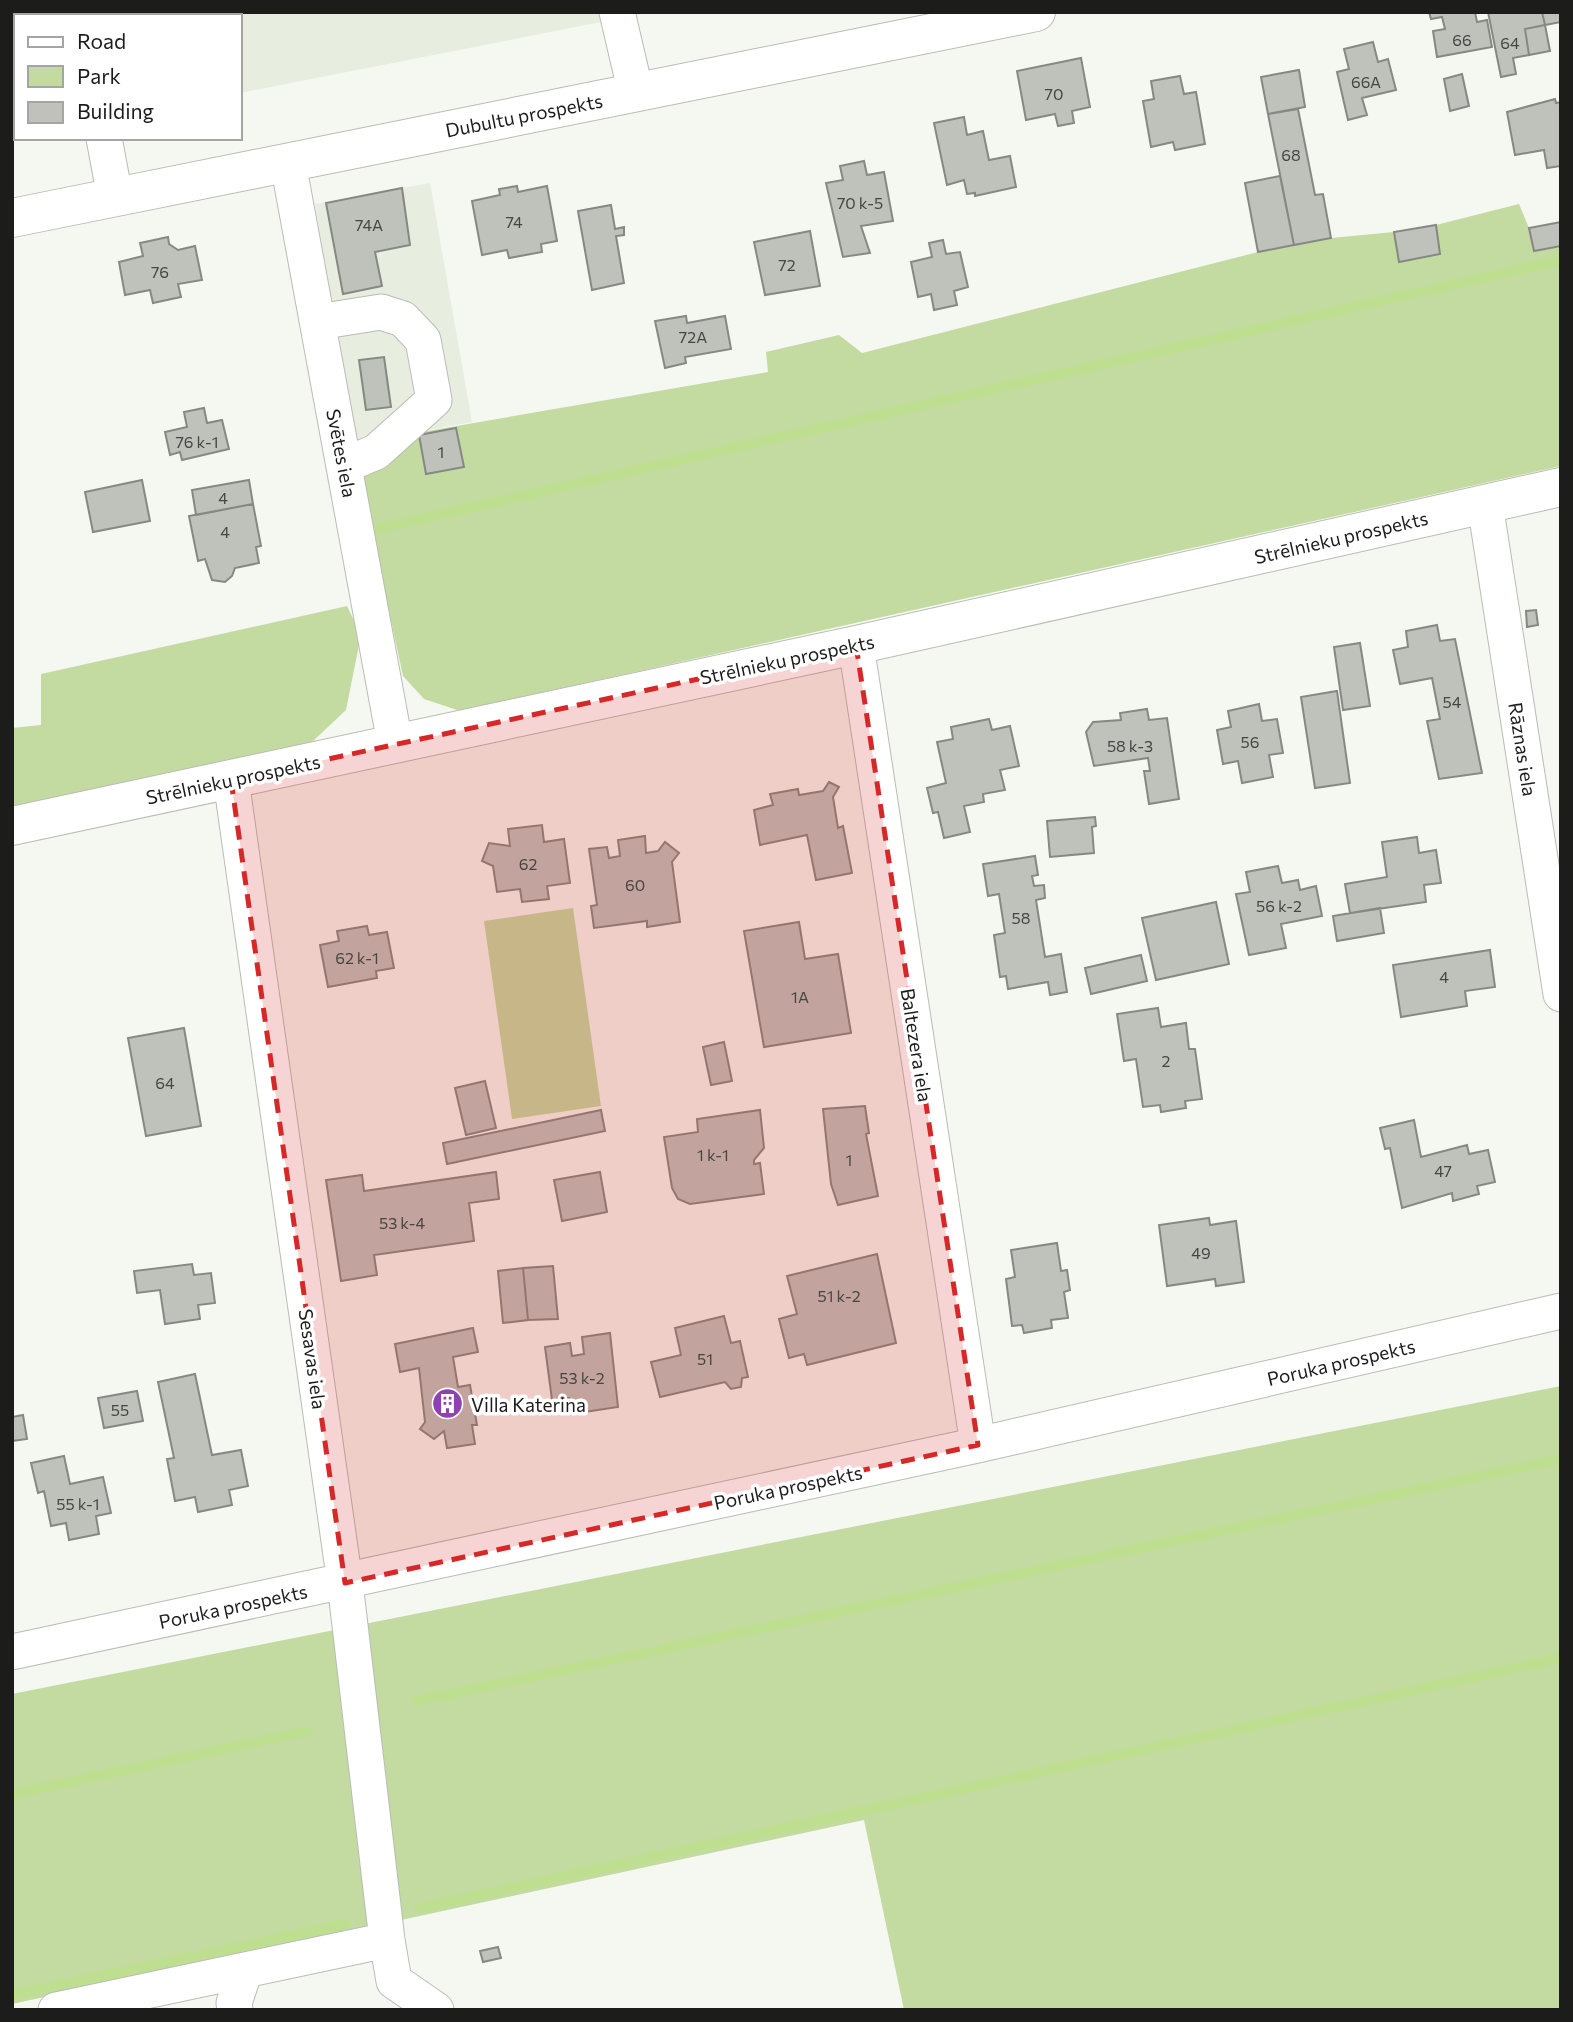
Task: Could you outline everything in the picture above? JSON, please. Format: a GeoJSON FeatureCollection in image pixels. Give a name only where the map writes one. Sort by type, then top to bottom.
{"type":"FeatureCollection","features":[{"type":"Feature","properties":{"kind":"main road","name":"Dubultu prospekts"},"geometry":{"type":"LineString","coordinates":[[12,218],[1036,12]]}},
{"type":"Feature","properties":{"kind":"main road","name":"Strēlnieku prospekts"},"geometry":{"type":"LineString","coordinates":[[12,826],[856,645],[1561,487]]}},
{"type":"Feature","properties":{"kind":"street"},"geometry":{"type":"LineString","coordinates":[[617,12],[636,93]]}},
{"type":"Feature","properties":{"kind":"street"},"geometry":{"type":"LineString","coordinates":[[104,140],[116,197]]}},
{"type":"Feature","properties":{"kind":"street","name":"Svētes iela"},"geometry":{"type":"LineString","coordinates":[[288,163],[395,743]]}},
{"type":"Feature","properties":{"kind":"street"},"geometry":{"type":"LineString","coordinates":[[318,322],[381,312],[403,319],[423,340],[433,400],[376,452],[345,465]]}},
{"type":"Feature","properties":{"kind":"street","name":"Rāznas iela"},"geometry":{"type":"LineString","coordinates":[[1485,504],[1561,994]]}},
{"type":"Feature","properties":{"kind":"street","name":"Baltezera iela"},"geometry":{"type":"LineString","coordinates":[[856,645],[978,1445]]}},
{"type":"Feature","properties":{"kind":"street","name":"Sesavas iela"},"geometry":{"type":"LineString","coordinates":[[231,780],[345,1583],[387,1940],[396,1995]]}},
{"type":"Feature","properties":{"kind":"street","name":"Poruka prospekts"},"geometry":{"type":"LineString","coordinates":[[12,1652],[345,1583],[978,1445],[1561,1311]]}},
{"type":"Feature","properties":{"kind":"street"},"geometry":{"type":"LineString","coordinates":[[56,2010],[387,1940]]}},
{"type":"Feature","properties":{"kind":"street"},"geometry":{"type":"LineString","coordinates":[[235,2010],[234,2003],[244,1970]]}},
{"type":"Feature","properties":{"kind":"street"},"geometry":{"type":"LineString","coordinates":[[396,1995],[436,2010]]}},
{"type":"Feature","properties":{"kind":"highlighted area"},"geometry":{"type":"Polygon","coordinates":[[[856,645],[978,1445],[345,1583],[231,780],[856,645]]]}},
{"type":"Feature","properties":{"kind":"shaded area"},"geometry":{"type":"Polygon","coordinates":[[[652,12],[242,93],[242,14],[104,14],[652,12]]]}},
{"type":"Feature","properties":{"kind":"shaded area"},"geometry":{"type":"Polygon","coordinates":[[[430,183],[472,422],[353,444],[315,204],[430,183]]]}},
{"type":"Feature","properties":{"kind":"green space"},"geometry":{"type":"Polygon","coordinates":[[[1519,204],[1529,228],[1534,251],[1561,246],[1561,466],[460,711],[424,699],[403,676],[353,444],[768,372],[766,352],[839,335],[862,353],[1258,252],[1331,238],[1394,232],[1399,262],[1440,254],[1436,225],[1519,204]]]}},
{"type":"Feature","properties":{"kind":"green space"},"geometry":{"type":"Polygon","coordinates":[[[347,606],[361,635],[346,710],[311,743],[12,807],[12,728],[41,725],[41,674],[347,606]]]}},
{"type":"Feature","properties":{"kind":"green space"},"geometry":{"type":"Polygon","coordinates":[[[573,908],[601,1106],[512,1119],[484,921],[573,908]]]}},
{"type":"Feature","properties":{"kind":"green space"},"geometry":{"type":"Polygon","coordinates":[[[1561,1386],[1561,2010],[904,2010],[864,1820],[12,2004],[12,1694],[1561,1386]]]}},
{"type":"Feature","properties":{"kind":"building"},"geometry":{"type":"Polygon","coordinates":[[[1429,12],[1475,12],[1477,22],[1487,20],[1492,47],[1437,57],[1433,31],[1445,29],[1442,17],[1431,19],[1429,12]]]}},
{"type":"Feature","properties":{"kind":"building"},"geometry":{"type":"Polygon","coordinates":[[[1488,12],[1542,12],[1545,25],[1525,29],[1529,55],[1513,58],[1516,74],[1501,77],[1488,12]]]}},
{"type":"Feature","properties":{"kind":"building"},"geometry":{"type":"Polygon","coordinates":[[[1542,12],[1561,12],[1561,22],[1545,25],[1542,12]]]}},
{"type":"Feature","properties":{"kind":"building"},"geometry":{"type":"Polygon","coordinates":[[[1545,25],[1550,51],[1529,55],[1525,29],[1545,25]]]}},
{"type":"Feature","properties":{"kind":"building"},"geometry":{"type":"Polygon","coordinates":[[[1373,42],[1378,62],[1388,59],[1396,90],[1362,98],[1367,115],[1348,120],[1337,72],[1349,69],[1344,49],[1373,42]]]}},
{"type":"Feature","properties":{"kind":"building"},"geometry":{"type":"Polygon","coordinates":[[[1081,58],[1090,107],[1072,111],[1074,123],[1058,126],[1055,114],[1026,120],[1017,71],[1081,58]]]}},
{"type":"Feature","properties":{"kind":"building"},"geometry":{"type":"Polygon","coordinates":[[[1299,70],[1305,107],[1268,114],[1261,77],[1299,70]]]}},
{"type":"Feature","properties":{"kind":"building"},"geometry":{"type":"Polygon","coordinates":[[[1462,74],[1469,106],[1450,111],[1444,79],[1462,74]]]}},
{"type":"Feature","properties":{"kind":"building"},"geometry":{"type":"Polygon","coordinates":[[[1180,76],[1184,94],[1196,92],[1205,144],[1175,150],[1173,142],[1151,147],[1143,101],[1154,99],[1151,81],[1180,76]]]}},
{"type":"Feature","properties":{"kind":"building"},"geometry":{"type":"Polygon","coordinates":[[[1555,99],[1556,103],[1561,102],[1561,166],[1547,168],[1544,150],[1515,155],[1507,112],[1555,99]]]}},
{"type":"Feature","properties":{"kind":"building"},"geometry":{"type":"Polygon","coordinates":[[[1298,109],[1315,195],[1323,194],[1331,238],[1294,245],[1268,114],[1298,109]]]}},
{"type":"Feature","properties":{"kind":"building"},"geometry":{"type":"Polygon","coordinates":[[[964,117],[967,135],[983,131],[989,160],[1010,156],[1016,187],[975,196],[975,193],[967,194],[964,180],[947,185],[934,123],[964,117]]]}},
{"type":"Feature","properties":{"kind":"building"},"geometry":{"type":"Polygon","coordinates":[[[864,161],[867,175],[884,172],[893,221],[861,226],[870,253],[843,257],[826,183],[843,180],[840,166],[864,161]]]}},
{"type":"Feature","properties":{"kind":"building"},"geometry":{"type":"Polygon","coordinates":[[[1280,176],[1294,245],[1258,252],[1245,183],[1280,176]]]}},
{"type":"Feature","properties":{"kind":"building"},"geometry":{"type":"Polygon","coordinates":[[[517,186],[518,192],[547,186],[557,241],[541,244],[542,252],[509,258],[507,250],[482,255],[472,201],[500,195],[499,189],[517,186]]]}},
{"type":"Feature","properties":{"kind":"building"},"geometry":{"type":"Polygon","coordinates":[[[402,188],[410,245],[375,252],[382,286],[343,294],[326,203],[402,188]]]}},
{"type":"Feature","properties":{"kind":"building"},"geometry":{"type":"Polygon","coordinates":[[[611,205],[615,229],[624,227],[624,235],[616,236],[624,283],[592,290],[578,211],[611,205]]]}},
{"type":"Feature","properties":{"kind":"building"},"geometry":{"type":"Polygon","coordinates":[[[1561,222],[1561,246],[1534,251],[1529,228],[1561,222]]]}},
{"type":"Feature","properties":{"kind":"building"},"geometry":{"type":"Polygon","coordinates":[[[1436,225],[1440,254],[1399,262],[1394,232],[1436,225]]]}},
{"type":"Feature","properties":{"kind":"building"},"geometry":{"type":"Polygon","coordinates":[[[810,231],[820,286],[765,295],[754,242],[810,231]]]}},
{"type":"Feature","properties":{"kind":"building"},"geometry":{"type":"Polygon","coordinates":[[[168,237],[169,244],[178,250],[195,246],[202,280],[178,284],[181,297],[153,303],[150,290],[125,295],[119,262],[143,256],[140,243],[168,237]]]}},
{"type":"Feature","properties":{"kind":"building"},"geometry":{"type":"Polygon","coordinates":[[[943,240],[946,254],[960,252],[968,287],[954,291],[957,305],[934,310],[931,294],[918,297],[911,262],[932,257],[929,243],[943,240]]]}},
{"type":"Feature","properties":{"kind":"building"},"geometry":{"type":"Polygon","coordinates":[[[686,316],[687,323],[725,316],[731,349],[685,357],[686,363],[665,368],[655,321],[686,316]]]}},
{"type":"Feature","properties":{"kind":"building"},"geometry":{"type":"Polygon","coordinates":[[[384,357],[391,407],[366,410],[359,360],[384,357]]]}},
{"type":"Feature","properties":{"kind":"building"},"geometry":{"type":"Polygon","coordinates":[[[204,408],[207,423],[222,420],[229,449],[182,460],[180,452],[170,455],[165,432],[187,427],[184,412],[204,408]]]}},
{"type":"Feature","properties":{"kind":"building"},"geometry":{"type":"Polygon","coordinates":[[[456,428],[464,467],[426,474],[419,435],[456,428]]]}},
{"type":"Feature","properties":{"kind":"building"},"geometry":{"type":"Polygon","coordinates":[[[142,480],[150,521],[93,532],[85,492],[142,480]]]}},
{"type":"Feature","properties":{"kind":"building"},"geometry":{"type":"Polygon","coordinates":[[[249,480],[253,504],[196,515],[192,490],[249,480]]]}},
{"type":"Feature","properties":{"kind":"building"},"geometry":{"type":"Polygon","coordinates":[[[253,504],[261,546],[256,547],[259,563],[235,568],[232,576],[225,582],[212,580],[205,559],[198,561],[189,516],[253,504]]]}},
{"type":"Feature","properties":{"kind":"building"},"geometry":{"type":"Polygon","coordinates":[[[1536,610],[1538,625],[1527,627],[1526,611],[1536,610]]]}},
{"type":"Feature","properties":{"kind":"building"},"geometry":{"type":"Polygon","coordinates":[[[1437,625],[1440,641],[1455,639],[1482,773],[1439,779],[1427,721],[1440,719],[1432,678],[1400,684],[1393,650],[1408,647],[1406,631],[1437,625]]]}},
{"type":"Feature","properties":{"kind":"building"},"geometry":{"type":"Polygon","coordinates":[[[1360,643],[1370,706],[1343,710],[1334,647],[1360,643]]]}},
{"type":"Feature","properties":{"kind":"building"},"geometry":{"type":"Polygon","coordinates":[[[1337,691],[1350,783],[1315,788],[1301,697],[1337,691]]]}},
{"type":"Feature","properties":{"kind":"building"},"geometry":{"type":"Polygon","coordinates":[[[1259,704],[1262,721],[1277,719],[1283,753],[1269,755],[1273,777],[1242,783],[1238,761],[1223,764],[1217,730],[1231,727],[1228,711],[1259,704]]]}},
{"type":"Feature","properties":{"kind":"building"},"geometry":{"type":"Polygon","coordinates":[[[1147,709],[1149,720],[1167,718],[1179,799],[1149,804],[1144,771],[1150,771],[1148,758],[1094,766],[1086,732],[1093,722],[1121,720],[1120,713],[1147,709]]]}},
{"type":"Feature","properties":{"kind":"building"},"geometry":{"type":"Polygon","coordinates":[[[989,719],[992,730],[1010,726],[1019,766],[1000,770],[1005,790],[983,794],[984,802],[964,806],[970,832],[944,838],[938,812],[933,813],[927,788],[946,783],[937,742],[953,739],[951,727],[989,719]]]}},
{"type":"Feature","properties":{"kind":"building"},"geometry":{"type":"Polygon","coordinates":[[[829,782],[839,787],[833,797],[838,828],[843,826],[852,873],[816,880],[807,835],[760,845],[754,810],[773,805],[770,794],[798,789],[799,795],[823,791],[829,782]]]}},
{"type":"Feature","properties":{"kind":"building"},"geometry":{"type":"Polygon","coordinates":[[[1095,817],[1096,826],[1092,827],[1094,853],[1050,857],[1047,821],[1095,817]]]}},
{"type":"Feature","properties":{"kind":"building"},"geometry":{"type":"Polygon","coordinates":[[[542,825],[544,842],[564,839],[570,883],[547,886],[549,899],[522,902],[520,889],[497,892],[493,866],[482,861],[489,843],[510,846],[508,829],[542,825]]]}},
{"type":"Feature","properties":{"kind":"building"},"geometry":{"type":"Polygon","coordinates":[[[645,836],[646,853],[658,851],[665,842],[679,853],[672,862],[680,922],[647,927],[647,921],[594,928],[591,906],[597,905],[589,849],[607,847],[609,858],[620,856],[618,840],[645,836]]]}},
{"type":"Feature","properties":{"kind":"building"},"geometry":{"type":"Polygon","coordinates":[[[1417,837],[1419,853],[1436,850],[1441,883],[1424,885],[1426,902],[1350,913],[1345,884],[1387,877],[1382,842],[1417,837]]]}},
{"type":"Feature","properties":{"kind":"building"},"geometry":{"type":"Polygon","coordinates":[[[1035,856],[1038,875],[1032,876],[1034,886],[1044,885],[1045,898],[1036,900],[1045,957],[1061,954],[1067,992],[1050,995],[1048,982],[1008,989],[1006,976],[1000,977],[994,935],[1005,933],[999,894],[988,896],[983,864],[1035,856]]]}},
{"type":"Feature","properties":{"kind":"building"},"geometry":{"type":"Polygon","coordinates":[[[1278,866],[1282,883],[1298,880],[1300,890],[1316,886],[1322,916],[1281,924],[1286,948],[1249,955],[1236,894],[1250,892],[1246,872],[1278,866]]]}},
{"type":"Feature","properties":{"kind":"building"},"geometry":{"type":"Polygon","coordinates":[[[1216,902],[1229,964],[1156,980],[1142,918],[1216,902]]]}},
{"type":"Feature","properties":{"kind":"building"},"geometry":{"type":"Polygon","coordinates":[[[1380,908],[1384,933],[1337,941],[1333,916],[1380,908]]]}},
{"type":"Feature","properties":{"kind":"building"},"geometry":{"type":"Polygon","coordinates":[[[799,922],[805,959],[838,954],[851,1033],[764,1047],[744,931],[799,922]]]}},
{"type":"Feature","properties":{"kind":"building"},"geometry":{"type":"Polygon","coordinates":[[[367,926],[369,935],[387,932],[394,968],[376,971],[377,978],[328,987],[320,945],[339,941],[337,931],[367,926]]]}},
{"type":"Feature","properties":{"kind":"building"},"geometry":{"type":"Polygon","coordinates":[[[1490,950],[1495,987],[1465,991],[1467,1006],[1401,1017],[1393,965],[1490,950]]]}},
{"type":"Feature","properties":{"kind":"building"},"geometry":{"type":"Polygon","coordinates":[[[1141,955],[1147,981],[1091,994],[1085,968],[1141,955]]]}},
{"type":"Feature","properties":{"kind":"building"},"geometry":{"type":"Polygon","coordinates":[[[1158,1008],[1161,1027],[1186,1023],[1189,1049],[1195,1049],[1202,1099],[1185,1101],[1186,1108],[1161,1112],[1160,1105],[1143,1107],[1136,1059],[1124,1061],[1117,1014],[1158,1008]]]}},
{"type":"Feature","properties":{"kind":"building"},"geometry":{"type":"Polygon","coordinates":[[[184,1028],[201,1126],[146,1136],[128,1038],[184,1028]]]}},
{"type":"Feature","properties":{"kind":"building"},"geometry":{"type":"Polygon","coordinates":[[[724,1042],[732,1081],[711,1085],[703,1047],[724,1042]]]}},
{"type":"Feature","properties":{"kind":"building"},"geometry":{"type":"Polygon","coordinates":[[[485,1081],[496,1128],[466,1135],[455,1088],[485,1081]]]}},
{"type":"Feature","properties":{"kind":"building"},"geometry":{"type":"Polygon","coordinates":[[[865,1106],[869,1133],[866,1134],[878,1196],[838,1205],[831,1184],[823,1109],[865,1106]]]}},
{"type":"Feature","properties":{"kind":"building"},"geometry":{"type":"Polygon","coordinates":[[[601,1110],[605,1131],[447,1164],[443,1143],[601,1110]]]}},
{"type":"Feature","properties":{"kind":"building"},"geometry":{"type":"Polygon","coordinates":[[[760,1110],[764,1148],[754,1160],[754,1164],[760,1163],[764,1194],[690,1204],[678,1199],[672,1188],[664,1137],[698,1132],[697,1119],[760,1110]]]}},
{"type":"Feature","properties":{"kind":"building"},"geometry":{"type":"Polygon","coordinates":[[[1414,1120],[1421,1157],[1467,1145],[1469,1154],[1488,1150],[1495,1182],[1477,1186],[1479,1194],[1453,1201],[1452,1193],[1402,1208],[1390,1148],[1385,1149],[1380,1128],[1414,1120]]]}},
{"type":"Feature","properties":{"kind":"building"},"geometry":{"type":"Polygon","coordinates":[[[496,1172],[499,1199],[469,1203],[474,1241],[374,1255],[377,1275],[341,1281],[326,1180],[362,1175],[364,1191],[496,1172]]]}},
{"type":"Feature","properties":{"kind":"building"},"geometry":{"type":"Polygon","coordinates":[[[600,1172],[607,1212],[562,1221],[554,1180],[600,1172]]]}},
{"type":"Feature","properties":{"kind":"building"},"geometry":{"type":"Polygon","coordinates":[[[1209,1218],[1210,1225],[1236,1221],[1244,1282],[1216,1286],[1215,1279],[1167,1286],[1159,1225],[1209,1218]]]}},
{"type":"Feature","properties":{"kind":"building"},"geometry":{"type":"Polygon","coordinates":[[[1057,1243],[1061,1271],[1067,1270],[1070,1290],[1064,1292],[1068,1318],[1051,1320],[1052,1328],[1024,1333],[1022,1325],[1012,1326],[1006,1279],[1015,1277],[1011,1250],[1057,1243]]]}},
{"type":"Feature","properties":{"kind":"building"},"geometry":{"type":"Polygon","coordinates":[[[877,1254],[896,1343],[807,1365],[804,1354],[789,1358],[779,1319],[797,1314],[787,1276],[877,1254]]]}},
{"type":"Feature","properties":{"kind":"building"},"geometry":{"type":"Polygon","coordinates":[[[192,1264],[194,1275],[211,1273],[215,1303],[198,1305],[200,1319],[165,1324],[160,1290],[137,1293],[134,1271],[192,1264]]]}},
{"type":"Feature","properties":{"kind":"building"},"geometry":{"type":"Polygon","coordinates":[[[553,1266],[558,1319],[528,1320],[523,1268],[553,1266]]]}},
{"type":"Feature","properties":{"kind":"building"},"geometry":{"type":"Polygon","coordinates":[[[523,1268],[528,1320],[503,1323],[498,1271],[523,1268]]]}},
{"type":"Feature","properties":{"kind":"building"},"geometry":{"type":"Polygon","coordinates":[[[724,1316],[731,1343],[740,1341],[748,1377],[742,1378],[741,1387],[731,1389],[725,1382],[660,1397],[651,1362],[681,1355],[675,1328],[724,1316]]]}},
{"type":"Feature","properties":{"kind":"building","name":"Villa Katerina"},"geometry":{"type":"Polygon","coordinates":[[[473,1328],[478,1352],[453,1357],[458,1387],[470,1385],[477,1425],[472,1425],[475,1444],[447,1448],[444,1431],[434,1439],[420,1429],[425,1422],[419,1368],[400,1372],[395,1344],[473,1328]]]}},
{"type":"Feature","properties":{"kind":"building"},"geometry":{"type":"Polygon","coordinates":[[[610,1333],[618,1407],[571,1414],[569,1398],[552,1400],[545,1347],[570,1343],[572,1356],[584,1354],[582,1337],[610,1333]]]}},
{"type":"Feature","properties":{"kind":"building"},"geometry":{"type":"Polygon","coordinates":[[[195,1374],[212,1455],[241,1450],[248,1486],[229,1490],[232,1505],[198,1512],[195,1497],[175,1501],[167,1459],[174,1458],[158,1382],[195,1374]]]}},
{"type":"Feature","properties":{"kind":"building"},"geometry":{"type":"Polygon","coordinates":[[[137,1391],[143,1421],[104,1428],[98,1398],[137,1391]]]}},
{"type":"Feature","properties":{"kind":"building"},"geometry":{"type":"Polygon","coordinates":[[[23,1415],[27,1439],[12,1441],[12,1417],[23,1415]]]}},
{"type":"Feature","properties":{"kind":"building"},"geometry":{"type":"Polygon","coordinates":[[[64,1456],[70,1484],[103,1477],[111,1513],[96,1516],[99,1534],[69,1540],[66,1523],[51,1526],[44,1491],[38,1493],[31,1463],[64,1456]]]}},
{"type":"Feature","properties":{"kind":"building"},"geometry":{"type":"Polygon","coordinates":[[[498,1947],[501,1958],[483,1962],[480,1951],[498,1947]]]}},
{"type":"Feature","properties":{"kind":"waterway"},"geometry":{"type":"LineString","coordinates":[[372,530],[1561,260]]}},
{"type":"Feature","properties":{"kind":"waterway"},"geometry":{"type":"LineString","coordinates":[[417,1701],[1561,1459]]}},
{"type":"Feature","properties":{"kind":"waterway"},"geometry":{"type":"LineString","coordinates":[[419,1908],[1561,1658]]}},
{"type":"Feature","properties":{"kind":"waterway"},"geometry":{"type":"LineString","coordinates":[[12,1794],[308,1731]]}},
{"type":"Feature","properties":{"kind":"waterway"},"geometry":{"type":"LineString","coordinates":[[12,1995],[346,1924]]}},
{"type":"Feature","properties":{"kind":"place","name":"Villa Katerina"},"geometry":{"type":"Point","coordinates":[448,1404]}}]}
